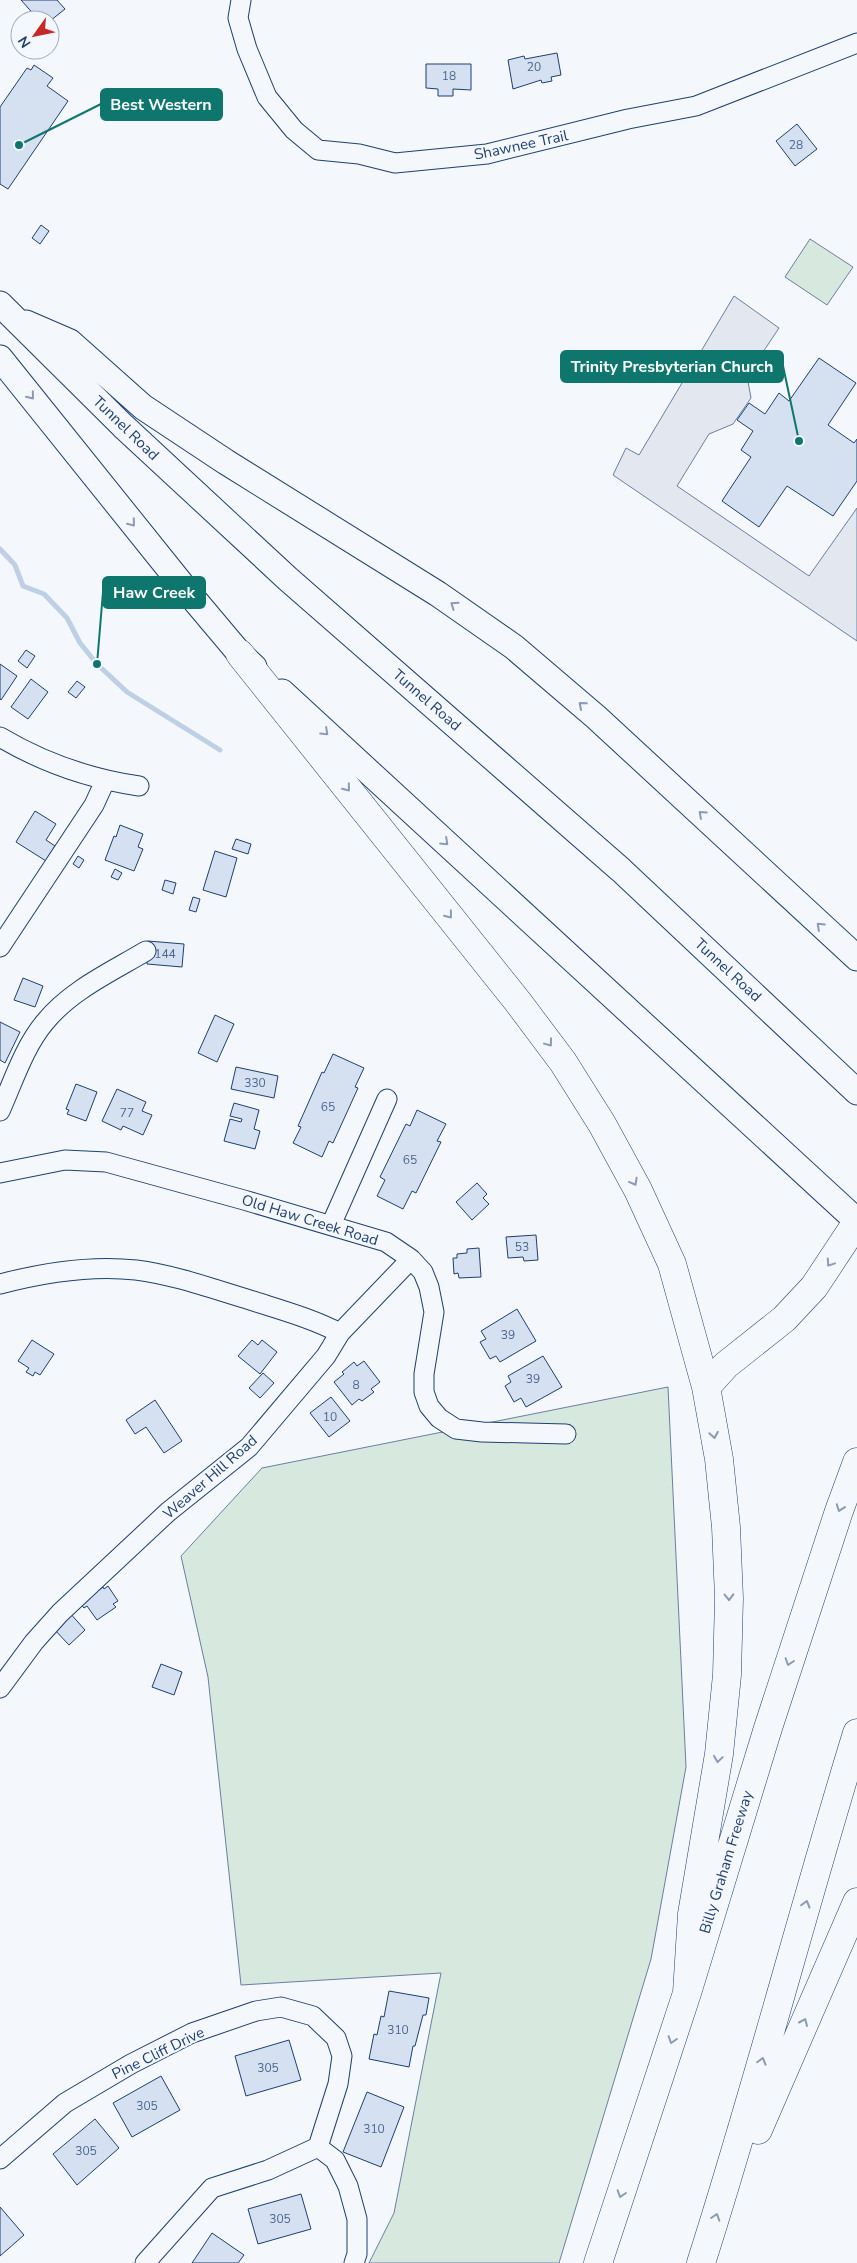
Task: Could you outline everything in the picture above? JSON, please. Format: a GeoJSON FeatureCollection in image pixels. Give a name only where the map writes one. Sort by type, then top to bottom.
{"type":"FeatureCollection","features":[{"type":"Feature","properties":{"kind":"highway"},"geometry":{"type":"LineString","coordinates":[[240,654],[518,1002],[562,1062],[592,1108],[638,1190],[672,1264],[706,1387],[719,1459],[726,1527],[729,1598],[727,1675],[719,1754],[692,1914],[687,1993]]}},
{"type":"Feature","properties":{"kind":"highway"},"geometry":{"type":"LineString","coordinates":[[706,1387],[726,1365],[784,1320],[814,1287],[857,1222]]}},
{"type":"Feature","properties":{"kind":"highway","name":"Billy Graham Freeway"},"geometry":{"type":"LineString","coordinates":[[598,2263],[687,1993],[768,1728],[839,1510],[857,1462]]}},
{"type":"Feature","properties":{"kind":"highway"},"geometry":{"type":"LineString","coordinates":[[701,2263],[735,2158],[810,1887],[857,1733]]}},
{"type":"Feature","properties":{"kind":"highway"},"geometry":{"type":"LineString","coordinates":[[735,2158],[754,2138],[857,1902]]}},
{"type":"Feature","properties":{"kind":"main road"},"geometry":{"type":"LineString","coordinates":[[6,311],[70,342],[143,407],[226,462],[438,594],[514,647],[596,717],[857,958]]}},
{"type":"Feature","properties":{"kind":"main road","name":"Tunnel Road"},"geometry":{"type":"LineString","coordinates":[[6,311],[123,426],[288,579],[621,870],[857,1092]]}},
{"type":"Feature","properties":{"kind":"main road"},"geometry":{"type":"LineString","coordinates":[[0,358],[240,654],[857,1222]]}},
{"type":"Feature","properties":{"kind":"street","name":"Shawnee Trail"},"geometry":{"type":"LineString","coordinates":[[241,0],[238,18],[247,48],[268,98],[294,130],[318,150],[359,154],[395,163],[487,154],[628,120],[696,106],[857,43]]}},
{"type":"Feature","properties":{"kind":"street"},"geometry":{"type":"LineString","coordinates":[[0,737],[15,746],[65,767],[105,781],[139,786]]}},
{"type":"Feature","properties":{"kind":"street"},"geometry":{"type":"LineString","coordinates":[[0,947],[94,805],[105,781]]}},
{"type":"Feature","properties":{"kind":"street"},"geometry":{"type":"LineString","coordinates":[[0,1111],[30,1043],[45,1022],[78,992],[146,951]]}},
{"type":"Feature","properties":{"kind":"street"},"geometry":{"type":"LineString","coordinates":[[331,1225],[388,1099]]}},
{"type":"Feature","properties":{"kind":"street","name":"Old Haw Creek Road"},"geometry":{"type":"LineString","coordinates":[[0,1173],[65,1160],[106,1162],[386,1242],[411,1259],[423,1272],[432,1298],[434,1312],[424,1366],[424,1392],[429,1406],[439,1418],[456,1429],[566,1434]]}},
{"type":"Feature","properties":{"kind":"street","name":"Weaver Hill Road"},"geometry":{"type":"LineString","coordinates":[[0,1688],[34,1642],[60,1613],[168,1512],[249,1448],[326,1356],[340,1333],[411,1259]]}},
{"type":"Feature","properties":{"kind":"street"},"geometry":{"type":"LineString","coordinates":[[0,1284],[48,1274],[95,1270],[136,1270],[196,1283],[318,1321],[340,1333]]}},
{"type":"Feature","properties":{"kind":"street","name":"Pine Cliff Drive"},"geometry":{"type":"LineString","coordinates":[[0,2159],[65,2103],[130,2064],[192,2033],[256,2012],[281,2007],[313,2016],[336,2038],[342,2056],[338,2084],[318,2147]]}},
{"type":"Feature","properties":{"kind":"street"},"geometry":{"type":"LineString","coordinates":[[145,2263],[212,2188],[268,2170],[318,2147],[336,2160],[348,2186],[357,2219],[357,2254],[354,2263]]}},
{"type":"Feature","properties":{"kind":"shaded area"},"geometry":{"type":"Polygon","coordinates":[[[810,239],[853,267],[827,305],[785,277],[810,239]]]}},
{"type":"Feature","properties":{"kind":"shaded area"},"geometry":{"type":"Polygon","coordinates":[[[734,296],[779,328],[747,376],[751,398],[733,424],[709,434],[677,486],[809,576],[857,508],[857,641],[613,475],[626,448],[639,455],[734,296]]]}},
{"type":"Feature","properties":{"kind":"shaded area"},"geometry":{"type":"Polygon","coordinates":[[[668,1387],[686,1767],[651,1959],[559,2263],[369,2263],[394,2213],[441,1973],[241,1985],[208,1677],[181,1556],[262,1468],[668,1387]]]}},
{"type":"Feature","properties":{"kind":"building"},"geometry":{"type":"Polygon","coordinates":[[[21,0],[57,0],[65,9],[60,13],[60,10],[30,10],[21,0]]]}},
{"type":"Feature","properties":{"kind":"building"},"geometry":{"type":"Polygon","coordinates":[[[557,53],[561,75],[551,77],[552,81],[542,83],[541,80],[513,89],[508,60],[524,56],[525,59],[557,53]]]}},
{"type":"Feature","properties":{"kind":"building"},"geometry":{"type":"Polygon","coordinates":[[[426,64],[471,64],[471,90],[453,89],[453,96],[438,96],[438,89],[426,88],[426,64]]]}},
{"type":"Feature","properties":{"kind":"building"},"geometry":{"type":"Polygon","coordinates":[[[34,65],[53,78],[47,86],[68,101],[8,189],[0,184],[0,107],[27,68],[31,70],[34,65]]]}},
{"type":"Feature","properties":{"kind":"building"},"geometry":{"type":"Polygon","coordinates":[[[797,124],[817,149],[795,166],[776,141],[797,124]]]}},
{"type":"Feature","properties":{"kind":"building"},"geometry":{"type":"Polygon","coordinates":[[[41,225],[49,231],[40,244],[32,238],[41,225]]]}},
{"type":"Feature","properties":{"kind":"building"},"geometry":{"type":"Polygon","coordinates":[[[819,358],[856,383],[828,425],[854,443],[857,439],[857,481],[833,516],[787,486],[759,527],[722,501],[751,457],[741,450],[753,431],[737,420],[749,403],[765,414],[779,393],[789,401],[819,358]]]}},
{"type":"Feature","properties":{"kind":"building"},"geometry":{"type":"Polygon","coordinates":[[[26,650],[35,656],[27,668],[18,661],[26,650]]]}},
{"type":"Feature","properties":{"kind":"building"},"geometry":{"type":"Polygon","coordinates":[[[0,664],[17,676],[1,700],[0,699],[0,664]]]}},
{"type":"Feature","properties":{"kind":"building"},"geometry":{"type":"Polygon","coordinates":[[[31,679],[48,692],[28,719],[11,707],[31,679]]]}},
{"type":"Feature","properties":{"kind":"building"},"geometry":{"type":"Polygon","coordinates":[[[77,681],[85,687],[76,698],[68,692],[77,681]]]}},
{"type":"Feature","properties":{"kind":"building"},"geometry":{"type":"Polygon","coordinates":[[[35,811],[56,824],[46,840],[55,846],[46,861],[16,842],[35,811]]]}},
{"type":"Feature","properties":{"kind":"building"},"geometry":{"type":"Polygon","coordinates":[[[120,825],[143,834],[138,847],[143,849],[134,871],[105,860],[120,825]]]}},
{"type":"Feature","properties":{"kind":"building"},"geometry":{"type":"Polygon","coordinates":[[[236,839],[251,844],[248,854],[232,849],[236,839]]]}},
{"type":"Feature","properties":{"kind":"building"},"geometry":{"type":"Polygon","coordinates":[[[215,851],[237,858],[226,897],[203,890],[215,851]]]}},
{"type":"Feature","properties":{"kind":"building"},"geometry":{"type":"Polygon","coordinates":[[[78,856],[84,860],[79,868],[73,864],[78,856]]]}},
{"type":"Feature","properties":{"kind":"building"},"geometry":{"type":"Polygon","coordinates":[[[115,869],[122,873],[118,880],[111,877],[115,869]]]}},
{"type":"Feature","properties":{"kind":"building"},"geometry":{"type":"Polygon","coordinates":[[[165,880],[176,883],[173,894],[162,890],[165,880]]]}},
{"type":"Feature","properties":{"kind":"building"},"geometry":{"type":"Polygon","coordinates":[[[193,897],[200,899],[196,912],[189,910],[193,897]]]}},
{"type":"Feature","properties":{"kind":"building"},"geometry":{"type":"Polygon","coordinates":[[[148,941],[184,944],[182,967],[147,964],[148,941]]]}},
{"type":"Feature","properties":{"kind":"building"},"geometry":{"type":"Polygon","coordinates":[[[23,978],[43,986],[35,1007],[14,1000],[23,978]]]}},
{"type":"Feature","properties":{"kind":"building"},"geometry":{"type":"Polygon","coordinates":[[[215,1015],[234,1024],[217,1062],[198,1053],[215,1015]]]}},
{"type":"Feature","properties":{"kind":"building"},"geometry":{"type":"Polygon","coordinates":[[[0,1022],[20,1032],[5,1063],[0,1060],[0,1022]]]}},
{"type":"Feature","properties":{"kind":"building"},"geometry":{"type":"Polygon","coordinates":[[[333,1054],[364,1068],[355,1087],[358,1088],[333,1143],[329,1141],[322,1157],[293,1143],[301,1127],[298,1126],[322,1072],[324,1073],[333,1054]]]}},
{"type":"Feature","properties":{"kind":"building"},"geometry":{"type":"Polygon","coordinates":[[[236,1067],[278,1076],[274,1098],[231,1089],[236,1067]]]}},
{"type":"Feature","properties":{"kind":"building"},"geometry":{"type":"Polygon","coordinates":[[[76,1084],[97,1092],[86,1121],[67,1114],[69,1110],[66,1109],[76,1084]]]}},
{"type":"Feature","properties":{"kind":"building"},"geometry":{"type":"Polygon","coordinates":[[[117,1089],[146,1102],[142,1111],[152,1115],[143,1135],[123,1126],[121,1130],[102,1121],[117,1089]]]}},
{"type":"Feature","properties":{"kind":"building"},"geometry":{"type":"Polygon","coordinates":[[[234,1103],[259,1110],[254,1129],[260,1131],[255,1149],[224,1141],[230,1119],[241,1122],[242,1119],[230,1116],[234,1103]]]}},
{"type":"Feature","properties":{"kind":"building"},"geometry":{"type":"Polygon","coordinates":[[[417,1110],[446,1124],[437,1141],[441,1142],[416,1193],[412,1191],[403,1209],[377,1196],[385,1180],[380,1177],[406,1124],[410,1126],[417,1110]]]}},
{"type":"Feature","properties":{"kind":"building"},"geometry":{"type":"Polygon","coordinates":[[[477,1183],[487,1194],[483,1198],[489,1204],[472,1220],[456,1202],[477,1183]]]}},
{"type":"Feature","properties":{"kind":"building"},"geometry":{"type":"Polygon","coordinates":[[[536,1235],[538,1260],[524,1261],[523,1257],[508,1258],[506,1237],[536,1235]]]}},
{"type":"Feature","properties":{"kind":"building"},"geometry":{"type":"Polygon","coordinates":[[[479,1248],[481,1277],[459,1278],[458,1273],[454,1274],[453,1258],[457,1258],[457,1254],[467,1253],[467,1249],[479,1248]]]}},
{"type":"Feature","properties":{"kind":"building"},"geometry":{"type":"Polygon","coordinates":[[[517,1309],[536,1341],[500,1362],[496,1356],[490,1359],[480,1342],[486,1339],[481,1331],[517,1309]]]}},
{"type":"Feature","properties":{"kind":"building"},"geometry":{"type":"Polygon","coordinates":[[[32,1340],[54,1354],[40,1375],[35,1372],[33,1376],[26,1372],[29,1368],[18,1361],[32,1340]]]}},
{"type":"Feature","properties":{"kind":"building"},"geometry":{"type":"Polygon","coordinates":[[[252,1340],[258,1345],[262,1340],[277,1352],[260,1374],[238,1356],[252,1340]]]}},
{"type":"Feature","properties":{"kind":"building"},"geometry":{"type":"Polygon","coordinates":[[[543,1356],[562,1387],[526,1407],[521,1398],[514,1402],[505,1386],[511,1382],[508,1376],[543,1356]]]}},
{"type":"Feature","properties":{"kind":"building"},"geometry":{"type":"Polygon","coordinates":[[[364,1361],[380,1382],[371,1389],[374,1392],[362,1401],[359,1399],[352,1405],[334,1382],[354,1362],[357,1366],[364,1361]]]}},
{"type":"Feature","properties":{"kind":"building"},"geometry":{"type":"Polygon","coordinates":[[[263,1373],[274,1383],[260,1398],[249,1388],[263,1373]]]}},
{"type":"Feature","properties":{"kind":"building"},"geometry":{"type":"Polygon","coordinates":[[[331,1397],[350,1421],[329,1437],[310,1413],[331,1397]]]}},
{"type":"Feature","properties":{"kind":"building"},"geometry":{"type":"Polygon","coordinates":[[[155,1400],[182,1441],[164,1453],[146,1427],[135,1434],[126,1420],[155,1400]]]}},
{"type":"Feature","properties":{"kind":"building"},"geometry":{"type":"Polygon","coordinates":[[[108,1586],[118,1601],[113,1604],[116,1607],[97,1620],[87,1606],[84,1608],[80,1603],[103,1587],[104,1589],[108,1586]]]}},
{"type":"Feature","properties":{"kind":"building"},"geometry":{"type":"Polygon","coordinates":[[[69,1612],[85,1630],[69,1645],[53,1628],[69,1612]]]}},
{"type":"Feature","properties":{"kind":"building"},"geometry":{"type":"Polygon","coordinates":[[[161,1664],[182,1672],[174,1695],[152,1687],[161,1664]]]}},
{"type":"Feature","properties":{"kind":"building"},"geometry":{"type":"Polygon","coordinates":[[[389,1991],[429,1998],[426,2015],[423,2015],[415,2046],[413,2046],[409,2067],[369,2059],[374,2034],[377,2035],[381,2016],[384,2017],[389,1991]]]}},
{"type":"Feature","properties":{"kind":"building"},"geometry":{"type":"Polygon","coordinates":[[[289,2040],[301,2080],[246,2096],[235,2056],[289,2040]]]}},
{"type":"Feature","properties":{"kind":"building"},"geometry":{"type":"Polygon","coordinates":[[[161,2076],[180,2110],[132,2137],[113,2103],[161,2076]]]}},
{"type":"Feature","properties":{"kind":"building"},"geometry":{"type":"Polygon","coordinates":[[[367,2092],[404,2107],[381,2167],[343,2152],[367,2092]]]}},
{"type":"Feature","properties":{"kind":"building"},"geometry":{"type":"Polygon","coordinates":[[[95,2119],[119,2148],[77,2185],[53,2154],[95,2119]]]}},
{"type":"Feature","properties":{"kind":"building"},"geometry":{"type":"Polygon","coordinates":[[[301,2194],[311,2229],[258,2244],[248,2209],[301,2194]]]}},
{"type":"Feature","properties":{"kind":"building"},"geometry":{"type":"Polygon","coordinates":[[[0,2207],[24,2235],[0,2256],[0,2207]]]}},
{"type":"Feature","properties":{"kind":"building"},"geometry":{"type":"Polygon","coordinates":[[[212,2233],[244,2255],[238,2263],[192,2263],[212,2233]]]}},
{"type":"Feature","properties":{"kind":"waterway"},"geometry":{"type":"LineString","coordinates":[[0,549],[15,565],[23,586],[44,594],[67,618],[80,643],[97,664],[127,692],[220,750]]}},
{"type":"Feature","properties":{"kind":"place","name":"Best Western"},"geometry":{"type":"Point","coordinates":[19,145]}},
{"type":"Feature","properties":{"kind":"place","name":"Trinity Presbyterian Church"},"geometry":{"type":"Point","coordinates":[799,441]}},
{"type":"Feature","properties":{"kind":"place","name":"Haw Creek"},"geometry":{"type":"Point","coordinates":[97,664]}}]}
